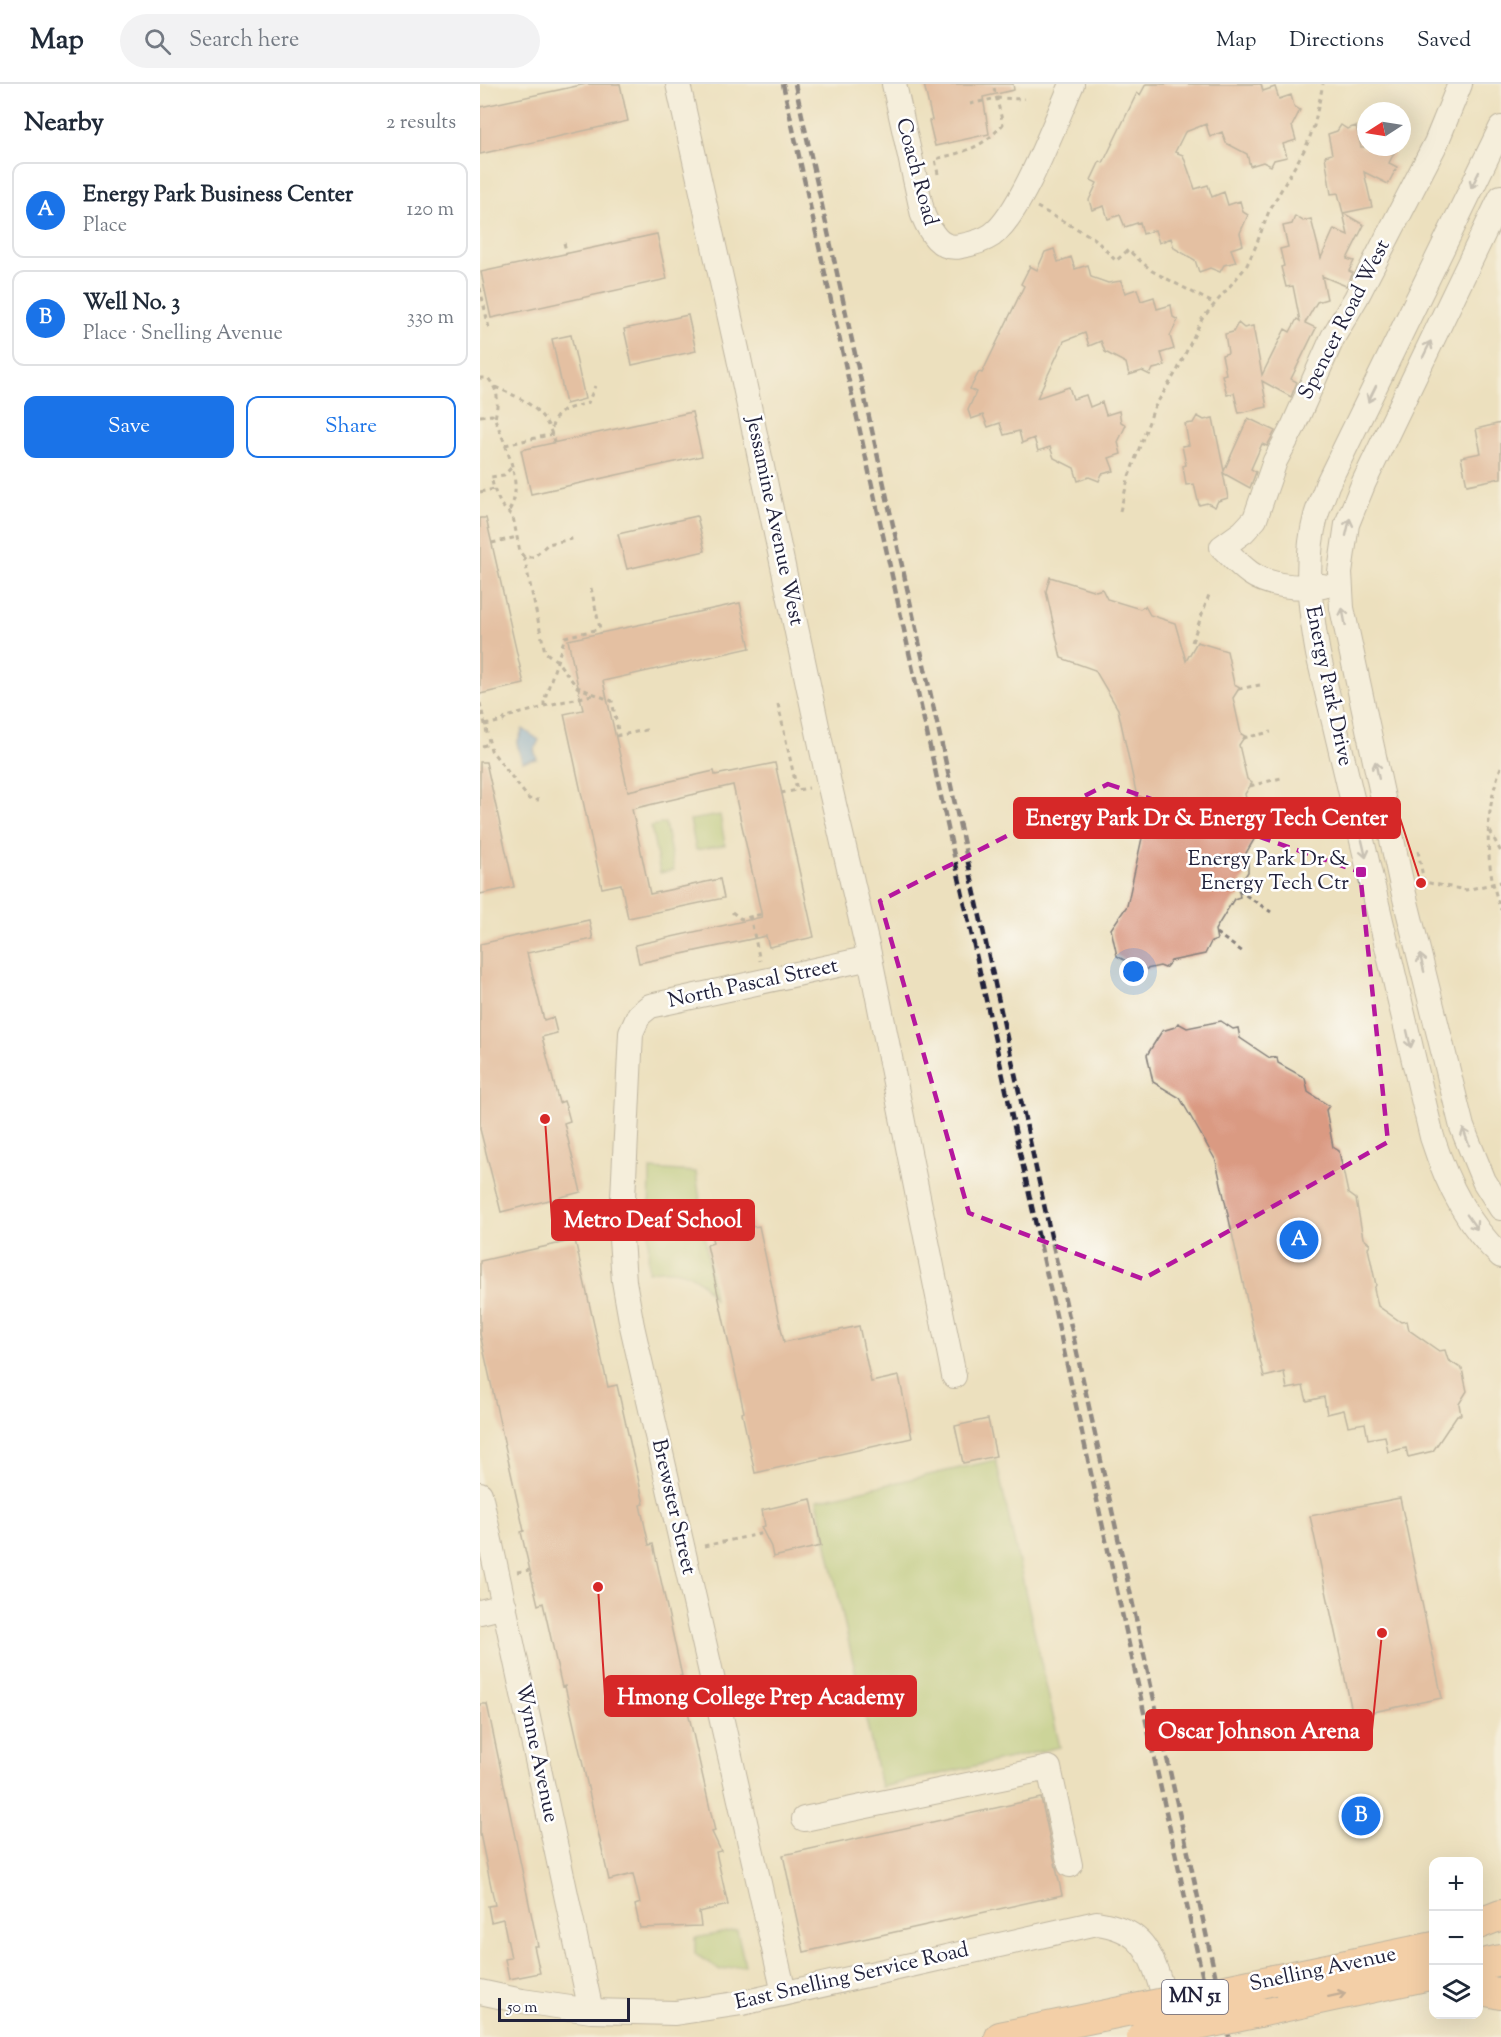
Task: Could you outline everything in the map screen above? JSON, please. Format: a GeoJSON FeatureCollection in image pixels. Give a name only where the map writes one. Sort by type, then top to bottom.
{"type":"FeatureCollection","features":[{"type":"Feature","properties":{"kind":"main road"},"geometry":{"type":"LineString","coordinates":[[1483,1922],[1501,1915]]}},
{"type":"Feature","properties":{"kind":"main road"},"geometry":{"type":"LineString","coordinates":[[1483,1936],[1501,1932]]}},
{"type":"Feature","properties":{"kind":"main road"},"geometry":{"type":"LineString","coordinates":[[1483,1964],[1501,1960]]}},
{"type":"Feature","properties":{"kind":"main road","name":"Snelling Avenue"},"geometry":{"type":"LineString","coordinates":[[1000,2037],[1116,2013],[1277,1994],[1428,1962]]}},
{"type":"Feature","properties":{"kind":"main road"},"geometry":{"type":"LineString","coordinates":[[1483,1990],[1501,1994]]}},
{"type":"Feature","properties":{"kind":"main road","name":"Snelling Avenue"},"geometry":{"type":"LineString","coordinates":[[1143,2037],[1277,1994]]}},
{"type":"Feature","properties":{"kind":"street","name":"Jessamine Avenue West"},"geometry":{"type":"LineString","coordinates":[[678,84],[829,783],[870,958],[954,1376]]}},
{"type":"Feature","properties":{"kind":"street","name":"Coach Road"},"geometry":{"type":"LineString","coordinates":[[894,84],[923,215],[929,232],[941,243],[953,248],[974,243],[991,235],[1009,217],[1029,179],[1072,84]]}},
{"type":"Feature","properties":{"kind":"street","name":"Spencer Road West"},"geometry":{"type":"LineString","coordinates":[[1309,587],[1273,583],[1250,574],[1222,547],[1243,532],[1255,519],[1275,461],[1293,427],[1333,337],[1356,298],[1436,143],[1460,84]]}},
{"type":"Feature","properties":{"kind":"street","name":"Energy Park Drive"},"geometry":{"type":"LineString","coordinates":[[1501,128],[1327,485],[1316,516],[1309,587],[1310,612],[1318,654],[1432,1137],[1447,1180],[1458,1201],[1482,1236],[1501,1256]]}},
{"type":"Feature","properties":{"kind":"street","name":"Energy Park Drive"},"geometry":{"type":"LineString","coordinates":[[1501,197],[1364,482],[1347,524],[1340,572],[1342,608],[1402,886],[1462,1127],[1484,1182],[1501,1208]]}},
{"type":"Feature","properties":{"kind":"street"},"geometry":{"type":"LineString","coordinates":[[1309,587],[1341,585]]}},
{"type":"Feature","properties":{"kind":"street","name":"North Pascal Street"},"geometry":{"type":"LineString","coordinates":[[639,1014],[650,1006],[870,958]]}},
{"type":"Feature","properties":{"kind":"street","name":"Brewster Street"},"geometry":{"type":"LineString","coordinates":[[639,1014],[631,1033],[621,1239],[624,1281],[631,1321],[784,1993]]}},
{"type":"Feature","properties":{"kind":"street","name":"Wynne Avenue"},"geometry":{"type":"LineString","coordinates":[[480,1494],[591,2012]]}},
{"type":"Feature","properties":{"kind":"street"},"geometry":{"type":"LineString","coordinates":[[480,1612],[505,1606]]}},
{"type":"Feature","properties":{"kind":"street"},"geometry":{"type":"LineString","coordinates":[[804,1819],[1049,1768],[1070,1866]]}},
{"type":"Feature","properties":{"kind":"street","name":"East Snelling Service Road"},"geometry":{"type":"LineString","coordinates":[[480,1992],[591,2012],[675,2013],[742,2003],[1097,1923],[1115,1925],[1131,1933],[1145,1946],[1153,1961],[1171,2025]]}},
{"type":"Feature","properties":{"kind":"path"},"geometry":{"type":"LineString","coordinates":[[938,174],[935,159],[965,152],[986,142],[1003,124],[993,84]]}},
{"type":"Feature","properties":{"kind":"path"},"geometry":{"type":"LineString","coordinates":[[1120,511],[1129,476],[1154,408],[1178,369],[1203,319],[1245,267],[1273,203],[1306,147],[1314,126],[1323,84]]}},
{"type":"Feature","properties":{"kind":"path"},"geometry":{"type":"LineString","coordinates":[[970,104],[997,98],[1024,99]]}},
{"type":"Feature","properties":{"kind":"path"},"geometry":{"type":"LineString","coordinates":[[1045,211],[1094,238],[1116,261],[1128,250],[1152,271],[1215,304]]}},
{"type":"Feature","properties":{"kind":"path"},"geometry":{"type":"LineString","coordinates":[[564,243],[567,254]]}},
{"type":"Feature","properties":{"kind":"path"},"geometry":{"type":"LineString","coordinates":[[480,288],[489,328]]}},
{"type":"Feature","properties":{"kind":"path"},"geometry":{"type":"LineString","coordinates":[[480,378],[488,378],[495,387],[498,397],[495,419]]}},
{"type":"Feature","properties":{"kind":"path"},"geometry":{"type":"LineString","coordinates":[[554,442],[552,423],[562,411],[588,403],[595,386]]}},
{"type":"Feature","properties":{"kind":"path"},"geometry":{"type":"LineString","coordinates":[[495,387],[526,400],[536,408],[552,432]]}},
{"type":"Feature","properties":{"kind":"path"},"geometry":{"type":"LineString","coordinates":[[480,416],[492,415],[495,419],[512,468],[516,496],[512,508],[507,513]]}},
{"type":"Feature","properties":{"kind":"path"},"geometry":{"type":"LineString","coordinates":[[505,445],[552,432]]}},
{"type":"Feature","properties":{"kind":"path"},"geometry":{"type":"LineString","coordinates":[[512,468],[504,475],[491,477],[494,489],[507,513],[513,517],[545,652],[557,661],[577,687],[612,701],[617,736],[651,729]]}},
{"type":"Feature","properties":{"kind":"path"},"geometry":{"type":"LineString","coordinates":[[480,492],[494,489]]}},
{"type":"Feature","properties":{"kind":"path"},"geometry":{"type":"LineString","coordinates":[[492,543],[517,537]]}},
{"type":"Feature","properties":{"kind":"path"},"geometry":{"type":"LineString","coordinates":[[524,557],[534,557],[548,544],[576,538]]}},
{"type":"Feature","properties":{"kind":"path"},"geometry":{"type":"LineString","coordinates":[[544,706],[565,637],[601,631],[591,588]]}},
{"type":"Feature","properties":{"kind":"path"},"geometry":{"type":"LineString","coordinates":[[1192,642],[1210,592]]}},
{"type":"Feature","properties":{"kind":"path"},"geometry":{"type":"LineString","coordinates":[[1238,689],[1260,685]]}},
{"type":"Feature","properties":{"kind":"path"},"geometry":{"type":"LineString","coordinates":[[485,725],[544,706],[594,695]]}},
{"type":"Feature","properties":{"kind":"path"},"geometry":{"type":"LineString","coordinates":[[480,703],[491,750],[529,799],[539,800]]}},
{"type":"Feature","properties":{"kind":"path"},"geometry":{"type":"LineString","coordinates":[[778,704],[797,790]]}},
{"type":"Feature","properties":{"kind":"path"},"geometry":{"type":"LineString","coordinates":[[1243,738],[1270,732]]}},
{"type":"Feature","properties":{"kind":"path"},"geometry":{"type":"LineString","coordinates":[[482,746],[489,744]]}},
{"type":"Feature","properties":{"kind":"path"},"geometry":{"type":"LineString","coordinates":[[1501,767],[1490,809],[1488,849],[1493,884],[1501,910]]}},
{"type":"Feature","properties":{"kind":"path"},"geometry":{"type":"LineString","coordinates":[[1250,786],[1281,778]]}},
{"type":"Feature","properties":{"kind":"path"},"geometry":{"type":"LineString","coordinates":[[781,793],[829,783]]}},
{"type":"Feature","properties":{"kind":"path"},"geometry":{"type":"LineString","coordinates":[[1489,829],[1501,852]]}},
{"type":"Feature","properties":{"kind":"path"},"geometry":{"type":"LineString","coordinates":[[1256,836],[1294,830]]}},
{"type":"Feature","properties":{"kind":"path"},"geometry":{"type":"LineString","coordinates":[[1418,851],[1424,882],[1466,891],[1501,882]]}},
{"type":"Feature","properties":{"kind":"path"},"geometry":{"type":"LineString","coordinates":[[1238,890],[1271,912]]}},
{"type":"Feature","properties":{"kind":"path"},"geometry":{"type":"LineString","coordinates":[[732,912],[741,919],[762,914]]}},
{"type":"Feature","properties":{"kind":"path"},"geometry":{"type":"LineString","coordinates":[[750,916],[764,981]]}},
{"type":"Feature","properties":{"kind":"path"},"geometry":{"type":"LineString","coordinates":[[1216,933],[1243,952]]}},
{"type":"Feature","properties":{"kind":"path"},"geometry":{"type":"LineString","coordinates":[[708,1545],[764,1533]]}},
{"type":"Feature","properties":{"kind":"highlighted area"},"geometry":{"type":"Polygon","coordinates":[[[1108,784],[1360,872],[1388,1142],[1143,1279],[969,1213],[880,901],[1108,784]]]}},
{"type":"Feature","properties":{"kind":"green space"},"geometry":{"type":"Polygon","coordinates":[[[720,815],[725,845],[696,850],[690,820],[720,815]]]}},
{"type":"Feature","properties":{"kind":"green space"},"geometry":{"type":"Polygon","coordinates":[[[665,823],[674,870],[660,873],[651,826],[665,823]]]}},
{"type":"Feature","properties":{"kind":"green space"},"geometry":{"type":"Polygon","coordinates":[[[650,1169],[696,1172],[714,1301],[703,1284],[687,1274],[668,1270],[648,1272],[650,1169]]]}},
{"type":"Feature","properties":{"kind":"green space"},"geometry":{"type":"Polygon","coordinates":[[[996,1460],[1060,1747],[881,1787],[817,1500],[996,1460]]]}},
{"type":"Feature","properties":{"kind":"green space"},"geometry":{"type":"Polygon","coordinates":[[[737,1930],[745,1965],[720,1970],[695,1954],[695,1938],[737,1930]]]}},
{"type":"Feature","properties":{"kind":"water"},"geometry":{"type":"Polygon","coordinates":[[[523,729],[539,740],[534,750],[537,759],[522,762],[517,743],[523,729]]]}},
{"type":"Feature","properties":{"kind":"building"},"geometry":{"type":"Polygon","coordinates":[[[586,84],[620,84],[628,121],[480,154],[480,107],[586,84]]]}},
{"type":"Feature","properties":{"kind":"building"},"geometry":{"type":"Polygon","coordinates":[[[924,84],[1013,84],[1014,90],[983,97],[989,134],[935,146],[924,84]]]}},
{"type":"Feature","properties":{"kind":"building"},"geometry":{"type":"Polygon","coordinates":[[[1146,84],[1261,84],[1263,91],[1275,87],[1279,99],[1291,95],[1294,106],[1300,110],[1292,126],[1296,140],[1283,144],[1287,157],[1274,160],[1271,166],[1263,162],[1250,166],[1247,154],[1226,143],[1222,132],[1210,137],[1206,124],[1185,132],[1175,152],[1183,155],[1195,189],[1208,185],[1212,197],[1224,192],[1228,205],[1240,201],[1243,212],[1248,215],[1240,233],[1243,245],[1231,249],[1236,262],[1224,265],[1220,272],[1210,268],[1199,272],[1195,260],[1174,248],[1171,238],[1159,243],[1155,230],[1143,234],[1140,222],[1125,227],[1120,215],[1108,219],[1104,206],[1092,210],[1089,200],[1097,183],[1091,180],[1100,161],[1103,163],[1137,93],[1140,95],[1146,84]]]}},
{"type":"Feature","properties":{"kind":"building"},"geometry":{"type":"Polygon","coordinates":[[[1341,125],[1347,129],[1356,126],[1357,156],[1392,156],[1389,163],[1397,167],[1388,184],[1364,172],[1372,207],[1343,213],[1338,193],[1331,194],[1325,156],[1332,154],[1328,134],[1337,131],[1341,125]]]}},
{"type":"Feature","properties":{"kind":"building"},"geometry":{"type":"Polygon","coordinates":[[[1343,213],[1364,225],[1347,259],[1354,261],[1349,271],[1353,273],[1346,286],[1322,276],[1327,299],[1317,302],[1305,323],[1316,328],[1291,379],[1297,382],[1291,397],[1262,381],[1267,407],[1239,413],[1234,393],[1227,395],[1222,375],[1226,374],[1222,355],[1228,353],[1225,334],[1233,332],[1238,323],[1244,328],[1253,326],[1262,375],[1285,329],[1290,332],[1297,319],[1300,321],[1293,286],[1286,287],[1281,267],[1284,266],[1280,249],[1288,247],[1283,226],[1292,224],[1295,216],[1303,221],[1311,219],[1321,258],[1334,229],[1348,235],[1343,213]]]}},
{"type":"Feature","properties":{"kind":"building"},"geometry":{"type":"Polygon","coordinates":[[[657,234],[667,279],[491,318],[481,272],[657,234]]]}},
{"type":"Feature","properties":{"kind":"building"},"geometry":{"type":"Polygon","coordinates":[[[1054,249],[1058,262],[1071,257],[1075,269],[1088,265],[1091,277],[1108,283],[1121,281],[1125,293],[1137,289],[1141,301],[1154,297],[1157,309],[1171,305],[1173,317],[1178,320],[1170,336],[1174,349],[1161,353],[1165,366],[1153,369],[1150,375],[1142,371],[1129,375],[1126,363],[1105,352],[1101,341],[1089,346],[1085,333],[1064,341],[1037,398],[1069,387],[1073,399],[1086,395],[1090,407],[1102,402],[1106,415],[1119,411],[1121,422],[1126,425],[1118,442],[1121,454],[1109,458],[1114,471],[1102,474],[1099,481],[1089,477],[1078,481],[1074,468],[1054,458],[1050,447],[1038,451],[1034,438],[1022,443],[1019,431],[1004,435],[1000,423],[988,427],[983,415],[971,419],[968,410],[976,392],[970,389],[979,372],[982,373],[1024,286],[1021,284],[1030,266],[1037,270],[1045,252],[1054,249]]]}},
{"type":"Feature","properties":{"kind":"building"},"geometry":{"type":"Polygon","coordinates":[[[688,315],[696,351],[632,365],[624,329],[688,315]]]}},
{"type":"Feature","properties":{"kind":"building"},"geometry":{"type":"Polygon","coordinates":[[[571,335],[585,399],[566,404],[552,339],[571,335]]]}},
{"type":"Feature","properties":{"kind":"building"},"geometry":{"type":"Polygon","coordinates":[[[692,412],[702,456],[531,494],[521,450],[692,412]]]}},
{"type":"Feature","properties":{"kind":"building"},"geometry":{"type":"Polygon","coordinates":[[[1197,416],[1204,420],[1213,418],[1224,471],[1248,418],[1275,431],[1267,446],[1262,444],[1251,469],[1256,472],[1250,488],[1223,473],[1228,498],[1218,501],[1215,507],[1207,503],[1199,505],[1194,484],[1186,485],[1183,466],[1186,465],[1182,446],[1189,445],[1185,424],[1193,423],[1197,416]]]}},
{"type":"Feature","properties":{"kind":"building"},"geometry":{"type":"Polygon","coordinates":[[[1501,423],[1501,478],[1467,485],[1461,457],[1481,453],[1476,429],[1501,423]]]}},
{"type":"Feature","properties":{"kind":"building"},"geometry":{"type":"Polygon","coordinates":[[[697,516],[705,551],[627,569],[618,534],[697,516]]]}},
{"type":"Feature","properties":{"kind":"building"},"geometry":{"type":"Polygon","coordinates":[[[480,518],[486,518],[524,684],[480,694],[480,518]]]}},
{"type":"Feature","properties":{"kind":"building"},"geometry":{"type":"Polygon","coordinates":[[[1050,577],[1096,591],[1102,589],[1107,599],[1140,609],[1145,606],[1150,615],[1175,623],[1186,661],[1197,642],[1227,651],[1234,684],[1240,687],[1233,698],[1241,734],[1245,736],[1239,745],[1247,779],[1252,783],[1245,794],[1252,827],[1259,831],[1246,853],[1248,872],[1238,887],[1240,897],[1234,899],[1215,930],[1217,940],[1211,942],[1205,954],[1171,961],[1165,968],[1160,966],[1142,970],[1117,956],[1111,929],[1127,906],[1144,829],[1118,709],[1095,670],[1061,658],[1046,591],[1050,577]]]}},
{"type":"Feature","properties":{"kind":"building"},"geometry":{"type":"Polygon","coordinates":[[[740,603],[750,648],[603,681],[628,791],[714,771],[715,775],[775,763],[814,937],[769,947],[766,936],[639,963],[635,945],[762,917],[733,785],[632,809],[650,894],[720,879],[724,898],[628,918],[621,884],[602,888],[564,714],[583,710],[568,640],[740,603]]]}},
{"type":"Feature","properties":{"kind":"building"},"geometry":{"type":"Polygon","coordinates":[[[480,762],[486,762],[514,887],[480,894],[480,762]]]}},
{"type":"Feature","properties":{"kind":"building"},"geometry":{"type":"Polygon","coordinates":[[[589,920],[593,939],[527,953],[544,1020],[553,1017],[557,1033],[542,1037],[559,1103],[564,1101],[570,1121],[564,1123],[581,1192],[501,1212],[480,1129],[480,944],[589,920]]]}},
{"type":"Feature","properties":{"kind":"building"},"geometry":{"type":"Polygon","coordinates":[[[1221,1021],[1233,1029],[1238,1028],[1240,1038],[1270,1058],[1277,1057],[1278,1063],[1305,1078],[1308,1092],[1329,1106],[1326,1110],[1333,1147],[1339,1151],[1348,1193],[1356,1199],[1363,1238],[1370,1244],[1368,1248],[1378,1306],[1401,1322],[1407,1321],[1409,1330],[1439,1351],[1445,1350],[1448,1360],[1462,1369],[1467,1391],[1459,1404],[1461,1415],[1457,1415],[1433,1451],[1408,1457],[1406,1448],[1388,1452],[1385,1436],[1368,1439],[1365,1423],[1348,1426],[1344,1410],[1327,1414],[1324,1397],[1307,1401],[1303,1386],[1287,1389],[1284,1372],[1264,1377],[1216,1161],[1180,1098],[1153,1082],[1147,1055],[1162,1031],[1175,1027],[1178,1023],[1187,1028],[1221,1021]]]}},
{"type":"Feature","properties":{"kind":"building"},"geometry":{"type":"Polygon","coordinates":[[[751,1215],[753,1227],[759,1226],[784,1342],[859,1326],[871,1382],[899,1376],[912,1438],[755,1473],[742,1413],[744,1412],[707,1245],[713,1243],[709,1224],[751,1215]]]}},
{"type":"Feature","properties":{"kind":"building"},"geometry":{"type":"Polygon","coordinates":[[[575,1240],[608,1387],[617,1385],[644,1504],[640,1505],[649,1545],[653,1544],[715,1831],[712,1832],[721,1851],[716,1852],[728,1905],[699,1912],[701,1926],[640,1928],[635,1905],[640,1903],[633,1874],[609,1880],[565,1686],[562,1687],[543,1603],[538,1605],[480,1334],[480,1261],[575,1240]]]}},
{"type":"Feature","properties":{"kind":"building"},"geometry":{"type":"Polygon","coordinates":[[[988,1419],[996,1456],[963,1463],[955,1426],[988,1419]]]}},
{"type":"Feature","properties":{"kind":"building"},"geometry":{"type":"Polygon","coordinates":[[[1400,1498],[1442,1698],[1353,1716],[1310,1516],[1400,1498]]]}},
{"type":"Feature","properties":{"kind":"building"},"geometry":{"type":"Polygon","coordinates":[[[811,1499],[821,1546],[773,1557],[771,1547],[761,1527],[765,1526],[762,1510],[811,1499]]]}},
{"type":"Feature","properties":{"kind":"building"},"geometry":{"type":"Polygon","coordinates":[[[480,1704],[487,1704],[538,1946],[534,1946],[540,1973],[509,1979],[505,1959],[511,1958],[503,1919],[491,1922],[488,1906],[495,1905],[480,1834],[480,1704]]]}},
{"type":"Feature","properties":{"kind":"building"},"geometry":{"type":"Polygon","coordinates":[[[1041,1798],[1062,1895],[804,1952],[783,1855],[1041,1798]]]}},
{"type":"Feature","properties":{"kind":"railway"},"geometry":{"type":"LineString","coordinates":[[783,84],[1216,2037]]}},
{"type":"Feature","properties":{"kind":"railway"},"geometry":{"type":"LineString","coordinates":[[795,84],[1229,2037]]}},
{"type":"Feature","properties":{"kind":"place","name":"Energy Park Dr & Energy Tech Ctr"},"geometry":{"type":"Point","coordinates":[1361,872]}},
{"type":"Feature","properties":{"kind":"place","name":"Energy Park Dr & Energy Tech Center"},"geometry":{"type":"Point","coordinates":[1421,883]}},
{"type":"Feature","properties":{"kind":"place","name":"Metro Deaf School"},"geometry":{"type":"Point","coordinates":[545,1119]}},
{"type":"Feature","properties":{"kind":"place","name":"Energy Park Business Center"},"geometry":{"type":"Point","coordinates":[1299,1240]}},
{"type":"Feature","properties":{"kind":"place","name":"Hmong College Prep Academy"},"geometry":{"type":"Point","coordinates":[598,1587]}},
{"type":"Feature","properties":{"kind":"place","name":"Oscar Johnson Arena"},"geometry":{"type":"Point","coordinates":[1382,1633]}},
{"type":"Feature","properties":{"kind":"place","name":"Well No. 3"},"geometry":{"type":"Point","coordinates":[1361,1816]}}]}
